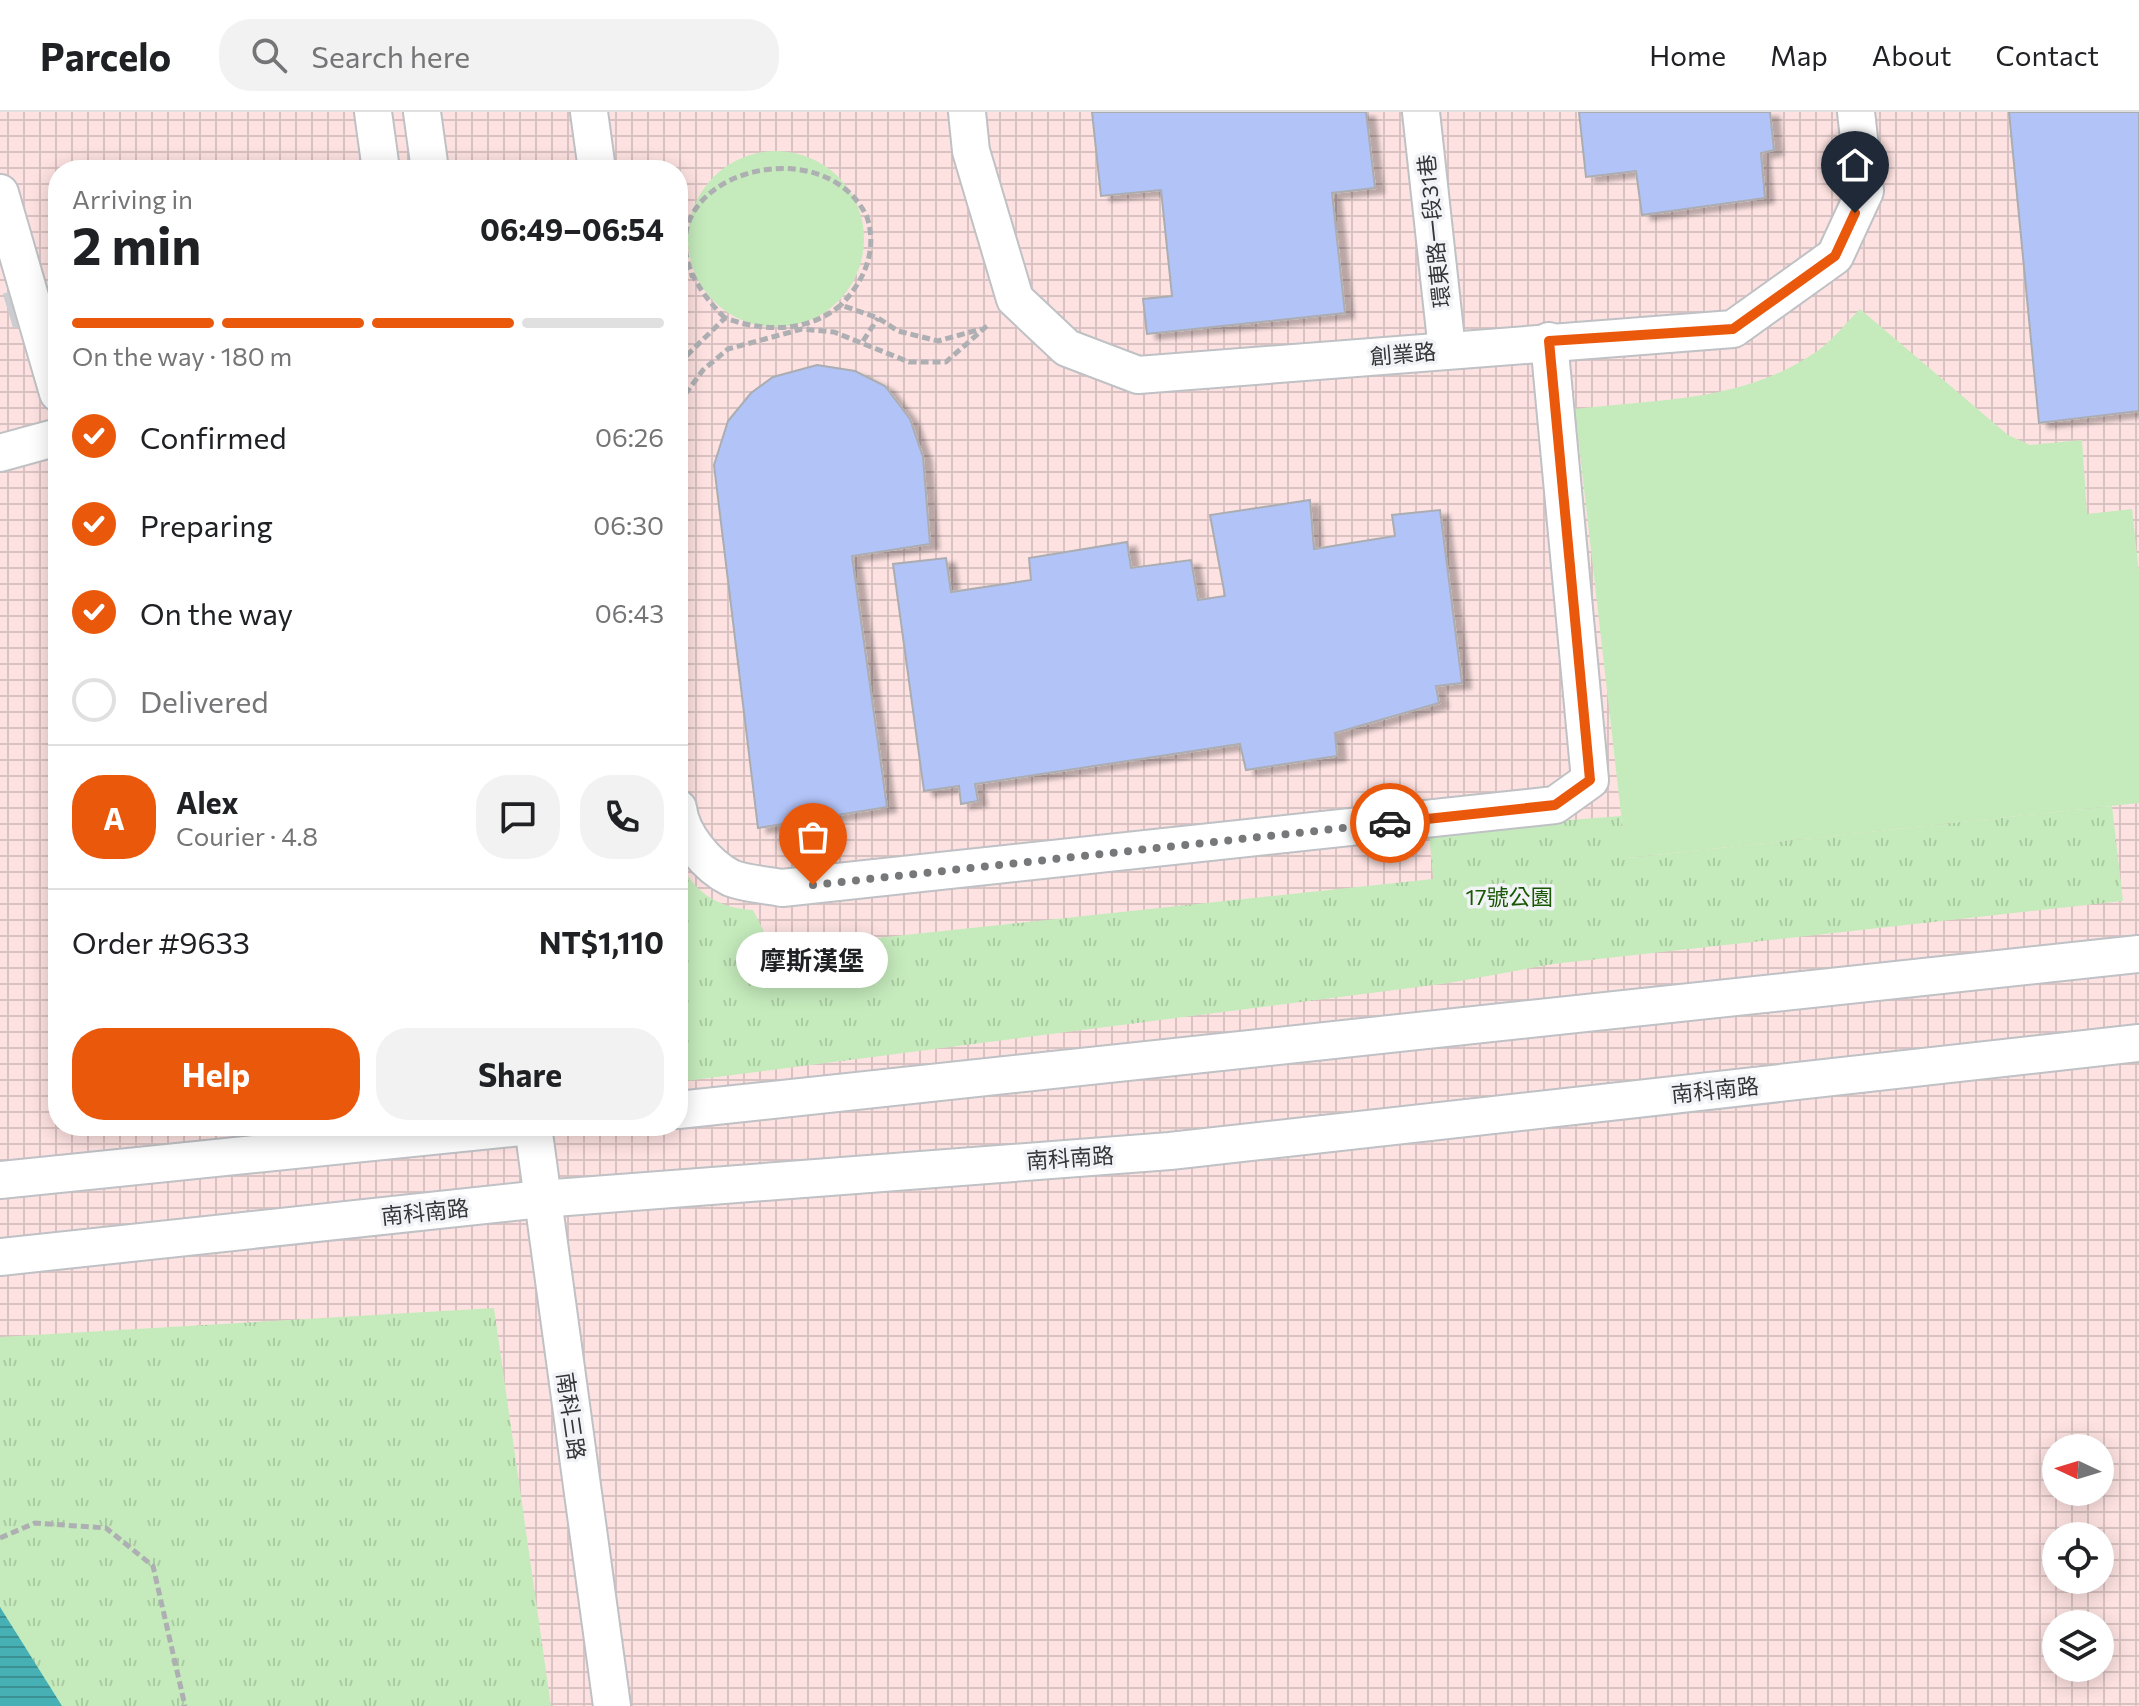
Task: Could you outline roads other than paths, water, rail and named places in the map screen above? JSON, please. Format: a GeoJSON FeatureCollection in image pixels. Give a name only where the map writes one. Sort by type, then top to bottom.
{"type":"FeatureCollection","features":[{"type":"Feature","properties":{"kind":"street"},"geometry":{"type":"LineString","coordinates":[[373,112],[380,160]]}},
{"type":"Feature","properties":{"kind":"street"},"geometry":{"type":"LineString","coordinates":[[422,112],[429,160]]}},
{"type":"Feature","properties":{"kind":"street"},"geometry":{"type":"LineString","coordinates":[[589,112],[596,160]]}},
{"type":"Feature","properties":{"kind":"street","name":"創業路"},"geometry":{"type":"LineString","coordinates":[[967,112],[971,151],[1015,299],[1067,348],[1138,375],[1733,329],[1835,256],[1865,191],[1856,112]]}},
{"type":"Feature","properties":{"kind":"street","name":"環東路一段31巷"},"geometry":{"type":"LineString","coordinates":[[1421,112],[1447,350]]}},
{"type":"Feature","properties":{"kind":"street"},"geometry":{"type":"LineString","coordinates":[[0,193],[48,349]]}},
{"type":"Feature","properties":{"kind":"street"},"geometry":{"type":"LineString","coordinates":[[688,833],[700,853],[731,878],[782,888],[1555,805],[1590,780],[1549,341]]}},
{"type":"Feature","properties":{"kind":"street"},"geometry":{"type":"LineString","coordinates":[[0,453],[48,440]]}},
{"type":"Feature","properties":{"kind":"street"},"geometry":{"type":"LineString","coordinates":[[688,1109],[2139,954]]}},
{"type":"Feature","properties":{"kind":"street","name":"南科南路"},"geometry":{"type":"LineString","coordinates":[[0,1257],[541,1199],[1170,1151],[2139,1043]]}},
{"type":"Feature","properties":{"kind":"street"},"geometry":{"type":"LineString","coordinates":[[0,1180],[433,1136]]}},
{"type":"Feature","properties":{"kind":"street","name":"南科三路"},"geometry":{"type":"LineString","coordinates":[[533,1136],[612,1706]]}},
{"type":"Feature","properties":{"kind":"water"},"geometry":{"type":"Polygon","coordinates":[[[0,1607],[62,1706],[0,1706],[0,1607]]]}},
{"type":"Feature","properties":{"kind":"tunnel"},"geometry":{"type":"LineString","coordinates":[[8,311],[48,299]]}},
{"type":"Feature","properties":{"kind":"place","name":"摩斯漢堡"},"geometry":{"type":"Point","coordinates":[813,885]}},
{"type":"Feature","properties":{"kind":"park label","name":"17號公園"},"geometry":{"type":"Point","coordinates":[1509,897]}}]}
